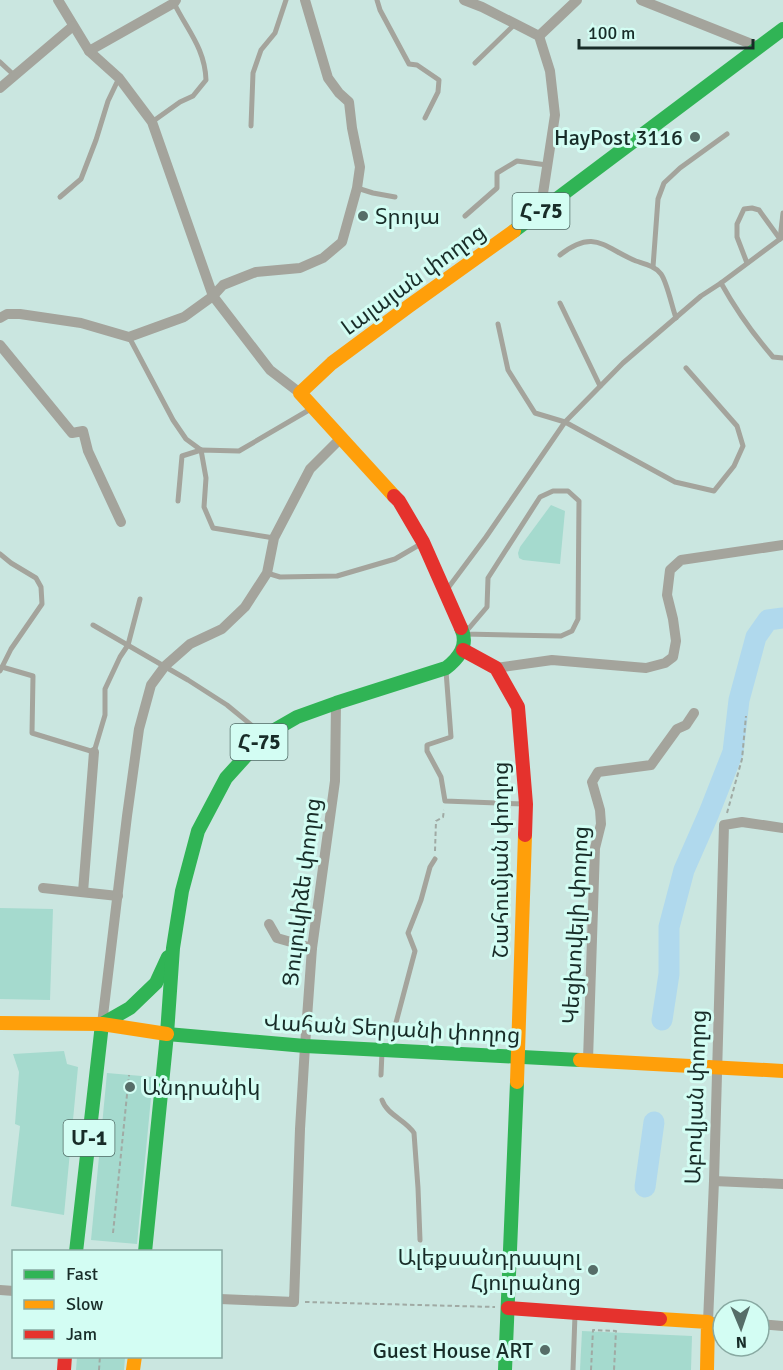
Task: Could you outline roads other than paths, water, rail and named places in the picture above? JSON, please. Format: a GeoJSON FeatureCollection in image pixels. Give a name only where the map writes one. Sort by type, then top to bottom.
{"type":"FeatureCollection","features":[{"type":"Feature","properties":{"kind":"main road","name":"Լալայան փողոց"},"geometry":{"type":"LineString","coordinates":[[300,393],[332,363],[540,213],[783,29]]}},
{"type":"Feature","properties":{"kind":"main road"},"geometry":{"type":"LineString","coordinates":[[300,393],[399,501],[423,542],[464,634],[463,650],[496,668]]}},
{"type":"Feature","properties":{"kind":"main road","name":"Հ-75"},"geometry":{"type":"LineString","coordinates":[[167,1034],[172,948],[182,891],[198,831],[226,778],[264,736],[297,717],[446,668],[463,650]]}},
{"type":"Feature","properties":{"kind":"main road","name":"Շահումյան փողոց"},"geometry":{"type":"LineString","coordinates":[[496,668],[518,707],[526,804],[505,1370]]}},
{"type":"Feature","properties":{"kind":"main road","name":"Հ-75"},"geometry":{"type":"LineString","coordinates":[[102,1024],[130,1008],[156,983],[172,948]]}},
{"type":"Feature","properties":{"kind":"main road","name":"Վահան Տերյանի փողոց"},"geometry":{"type":"LineString","coordinates":[[0,1023],[102,1024],[167,1034],[305,1046],[783,1071]]}},
{"type":"Feature","properties":{"kind":"main road","name":"Մ-1"},"geometry":{"type":"LineString","coordinates":[[76,1250],[102,1024]]}},
{"type":"Feature","properties":{"kind":"main road"},"geometry":{"type":"LineString","coordinates":[[145,1250],[167,1034]]}},
{"type":"Feature","properties":{"kind":"main road"},"geometry":{"type":"LineString","coordinates":[[508,1308],[708,1322]]}},
{"type":"Feature","properties":{"kind":"main road","name":"Աբովյան փողոց"},"geometry":{"type":"LineString","coordinates":[[707,1370],[708,1322]]}},
{"type":"Feature","properties":{"kind":"street"},"geometry":{"type":"LineString","coordinates":[[58,0],[89,51],[119,78],[152,122],[213,296],[270,370],[300,393]]}},
{"type":"Feature","properties":{"kind":"street"},"geometry":{"type":"LineString","coordinates":[[0,318],[7,314],[30,315],[81,323],[129,338],[184,317],[213,296],[223,285],[256,272],[300,268],[323,258],[342,242],[357,188],[360,167],[349,102],[328,78],[305,0]]}},
{"type":"Feature","properties":{"kind":"street"},"geometry":{"type":"LineString","coordinates":[[464,0],[539,36],[550,71],[555,115],[540,213]]}},
{"type":"Feature","properties":{"kind":"street"},"geometry":{"type":"LineString","coordinates":[[539,36],[577,0]]}},
{"type":"Feature","properties":{"kind":"street"},"geometry":{"type":"LineString","coordinates":[[641,0],[759,46]]}},
{"type":"Feature","properties":{"kind":"street"},"geometry":{"type":"LineString","coordinates":[[89,51],[175,2]]}},
{"type":"Feature","properties":{"kind":"street"},"geometry":{"type":"LineString","coordinates":[[0,88],[73,26]]}},
{"type":"Feature","properties":{"kind":"street"},"geometry":{"type":"LineString","coordinates":[[0,345],[72,433],[83,431],[88,451],[121,522]]}},
{"type":"Feature","properties":{"kind":"street"},"geometry":{"type":"LineString","coordinates":[[102,1024],[127,816],[140,729],[151,685],[165,666],[190,644],[222,629],[246,607],[267,573],[274,538],[310,469],[341,438]]}},
{"type":"Feature","properties":{"kind":"street"},"geometry":{"type":"LineString","coordinates":[[496,668],[552,660],[646,668],[665,663],[673,657],[676,641],[667,595],[670,570],[681,560],[783,545]]}},
{"type":"Feature","properties":{"kind":"street","name":"Ցուլուկիձե փողոց"},"geometry":{"type":"LineString","coordinates":[[222,1299],[294,1302],[305,1046],[312,948],[335,781],[336,703]]}},
{"type":"Feature","properties":{"kind":"street","name":"Կեցխովելի փողոց"},"geometry":{"type":"LineString","coordinates":[[588,1060],[595,848],[601,824],[600,810],[592,782],[598,772],[651,765],[677,729],[686,726],[694,713]]}},
{"type":"Feature","properties":{"kind":"street"},"geometry":{"type":"LineString","coordinates":[[83,892],[94,752]]}},
{"type":"Feature","properties":{"kind":"street","name":"Աբովյան փողոց"},"geometry":{"type":"LineString","coordinates":[[708,1322],[724,825],[742,822],[783,828]]}},
{"type":"Feature","properties":{"kind":"street"},"geometry":{"type":"LineString","coordinates":[[43,888],[118,896]]}},
{"type":"Feature","properties":{"kind":"street"},"geometry":{"type":"LineString","coordinates":[[269,924],[277,938],[312,948]]}},
{"type":"Feature","properties":{"kind":"street"},"geometry":{"type":"LineString","coordinates":[[714,1181],[783,1184]]}},
{"type":"Feature","properties":{"kind":"lane"},"geometry":{"type":"LineString","coordinates":[[251,126],[253,74],[261,50],[275,33],[286,0]]}},
{"type":"Feature","properties":{"kind":"lane"},"geometry":{"type":"LineString","coordinates":[[377,0],[409,64],[417,65],[439,80],[438,92],[425,118]]}},
{"type":"Feature","properties":{"kind":"lane"},"geometry":{"type":"LineString","coordinates":[[152,122],[180,102],[193,96],[206,80],[206,67],[175,2]]}},
{"type":"Feature","properties":{"kind":"lane"},"geometry":{"type":"LineString","coordinates":[[475,63],[515,24]]}},
{"type":"Feature","properties":{"kind":"lane"},"geometry":{"type":"LineString","coordinates":[[0,62],[15,76]]}},
{"type":"Feature","properties":{"kind":"lane"},"geometry":{"type":"LineString","coordinates":[[60,197],[81,179],[108,100],[119,78]]}},
{"type":"Feature","properties":{"kind":"lane"},"geometry":{"type":"LineString","coordinates":[[653,267],[658,199],[664,183],[680,168],[727,134]]}},
{"type":"Feature","properties":{"kind":"lane"},"geometry":{"type":"LineString","coordinates":[[465,216],[497,188],[497,173],[517,161],[547,165]]}},
{"type":"Feature","properties":{"kind":"lane"},"geometry":{"type":"LineString","coordinates":[[357,188],[395,197]]}},
{"type":"Feature","properties":{"kind":"lane"},"geometry":{"type":"LineString","coordinates":[[747,263],[737,237],[737,224],[744,209],[759,210],[781,238]]}},
{"type":"Feature","properties":{"kind":"lane"},"geometry":{"type":"LineString","coordinates":[[445,592],[566,422],[623,363],[701,296],[781,238],[783,213]]}},
{"type":"Feature","properties":{"kind":"lane"},"geometry":{"type":"LineString","coordinates":[[560,255],[580,243],[597,241],[653,267],[663,276],[676,318]]}},
{"type":"Feature","properties":{"kind":"lane"},"geometry":{"type":"LineString","coordinates":[[721,283],[733,306],[754,335],[773,357],[783,358]]}},
{"type":"Feature","properties":{"kind":"lane"},"geometry":{"type":"LineString","coordinates":[[560,303],[600,386]]}},
{"type":"Feature","properties":{"kind":"lane"},"geometry":{"type":"LineString","coordinates":[[498,324],[508,370],[536,413],[566,422],[675,482],[714,491],[734,466],[743,446],[738,426],[686,368]]}},
{"type":"Feature","properties":{"kind":"lane"},"geometry":{"type":"LineString","coordinates":[[129,338],[173,420],[186,439],[201,450],[206,478],[204,507],[213,528],[274,538]]}},
{"type":"Feature","properties":{"kind":"lane"},"geometry":{"type":"LineString","coordinates":[[178,501],[182,456],[201,450],[239,451],[313,408]]}},
{"type":"Feature","properties":{"kind":"lane"},"geometry":{"type":"LineString","coordinates":[[553,490],[568,491],[579,501],[578,619],[572,631],[561,636],[464,634],[487,607],[488,578],[540,496],[553,490]]}},
{"type":"Feature","properties":{"kind":"lane"},"geometry":{"type":"LineString","coordinates":[[267,573],[280,576],[337,576],[394,559],[423,542]]}},
{"type":"Feature","properties":{"kind":"lane"},"geometry":{"type":"LineString","coordinates":[[0,554],[36,578],[41,587],[42,604],[11,649],[1,669],[33,675],[31,686],[32,733],[94,752],[105,715],[105,689],[128,645],[140,599]]}},
{"type":"Feature","properties":{"kind":"lane"},"geometry":{"type":"LineString","coordinates":[[93,625],[227,705],[264,736]]}},
{"type":"Feature","properties":{"kind":"lane"},"geometry":{"type":"LineString","coordinates":[[446,668],[451,737],[427,745],[426,751],[441,777],[445,801],[526,804]]}},
{"type":"Feature","properties":{"kind":"lane"},"geometry":{"type":"LineString","coordinates":[[381,1075],[385,1050],[415,951],[408,933],[421,900],[429,867],[435,859]]}},
{"type":"Feature","properties":{"kind":"lane"},"geometry":{"type":"LineString","coordinates":[[382,1100],[384,1106],[414,1133],[420,1240]]}},
{"type":"Feature","properties":{"kind":"lane"},"geometry":{"type":"LineString","coordinates":[[573,1370],[575,1313]]}},
{"type":"Feature","properties":{"kind":"waterway"},"geometry":{"type":"LineString","coordinates":[[662,1020],[669,974],[669,927],[684,870],[733,752],[739,700],[756,637],[768,620],[783,618]]}},
{"type":"Feature","properties":{"kind":"waterway"},"geometry":{"type":"LineString","coordinates":[[645,1187],[654,1122]]}},
{"type":"Feature","properties":{"kind":"place","name":"HayPost 3116"},"geometry":{"type":"Point","coordinates":[695,137]}},
{"type":"Feature","properties":{"kind":"place","name":"Տրոյա"},"geometry":{"type":"Point","coordinates":[363,216]}},
{"type":"Feature","properties":{"kind":"place","name":"Անդրանիկ"},"geometry":{"type":"Point","coordinates":[130,1087]}},
{"type":"Feature","properties":{"kind":"place","name":"Ալեքսանդրապոլ Հյուրանոց"},"geometry":{"type":"Point","coordinates":[593,1270]}},
{"type":"Feature","properties":{"kind":"place","name":"Guest House ART"},"geometry":{"type":"Point","coordinates":[545,1350]}}]}
